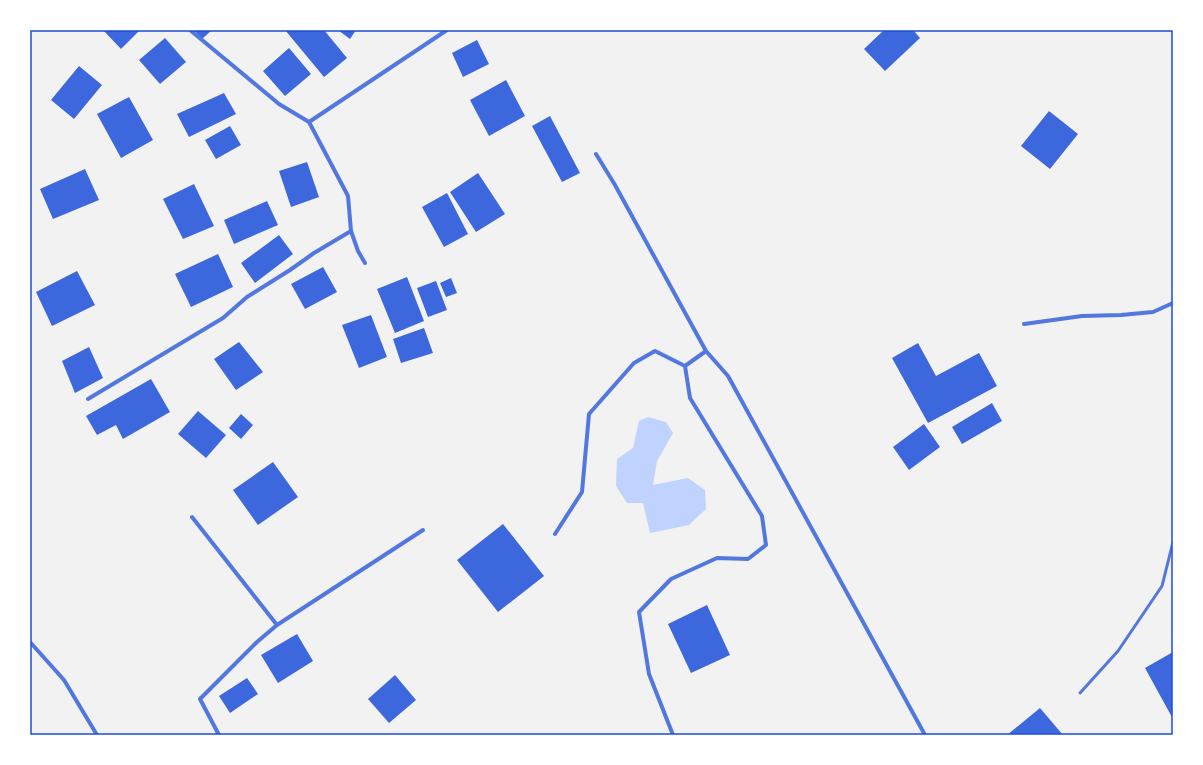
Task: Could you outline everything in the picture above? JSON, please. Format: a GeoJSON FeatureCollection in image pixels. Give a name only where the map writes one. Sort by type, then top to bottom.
{"type":"FeatureCollection","features":[{"type":"Feature","properties":{"kind":"street"},"geometry":{"type":"LineString","coordinates":[[190,30],[279,104],[310,122],[348,196],[351,231],[358,251],[365,263]]}},
{"type":"Feature","properties":{"kind":"street"},"geometry":{"type":"LineString","coordinates":[[310,122],[447,30]]}},
{"type":"Feature","properties":{"kind":"street"},"geometry":{"type":"LineString","coordinates":[[596,154],[623,198],[706,351],[728,376],[925,735]]}},
{"type":"Feature","properties":{"kind":"street"},"geometry":{"type":"LineString","coordinates":[[88,399],[223,318],[246,297],[351,231]]}},
{"type":"Feature","properties":{"kind":"street"},"geometry":{"type":"LineString","coordinates":[[1024,324],[1082,316],[1153,312],[1173,303]]}},
{"type":"Feature","properties":{"kind":"street"},"geometry":{"type":"LineString","coordinates":[[555,534],[582,492],[589,414],[634,363],[655,351],[685,366]]}},
{"type":"Feature","properties":{"kind":"street"},"geometry":{"type":"LineString","coordinates":[[685,366],[706,351]]}},
{"type":"Feature","properties":{"kind":"street"},"geometry":{"type":"LineString","coordinates":[[673,735],[649,674],[639,612],[671,579],[717,558],[748,559],[766,545],[762,516],[690,398],[685,366]]}},
{"type":"Feature","properties":{"kind":"street"},"geometry":{"type":"LineString","coordinates":[[192,517],[277,625]]}},
{"type":"Feature","properties":{"kind":"street"},"geometry":{"type":"LineString","coordinates":[[219,735],[200,699],[256,642],[277,625],[423,530]]}},
{"type":"Feature","properties":{"kind":"street"},"geometry":{"type":"LineString","coordinates":[[30,642],[64,680],[98,735]]}},
{"type":"Feature","properties":{"kind":"lane"},"geometry":{"type":"LineString","coordinates":[[1080,693],[1118,651],[1162,586],[1173,542]]}},
{"type":"Feature","properties":{"kind":"water"},"geometry":{"type":"Polygon","coordinates":[[[648,417],[666,422],[673,433],[657,461],[653,485],[688,478],[705,490],[706,509],[689,525],[650,533],[643,503],[627,503],[616,486],[617,459],[633,448],[639,421],[648,417]]]}},
{"type":"Feature","properties":{"kind":"building"},"geometry":{"type":"Polygon","coordinates":[[[103,30],[140,30],[121,49],[103,30]]]}},
{"type":"Feature","properties":{"kind":"building"},"geometry":{"type":"Polygon","coordinates":[[[194,30],[212,30],[202,39],[194,30]]]}},
{"type":"Feature","properties":{"kind":"building"},"geometry":{"type":"Polygon","coordinates":[[[285,30],[324,30],[347,58],[324,77],[285,30]]]}},
{"type":"Feature","properties":{"kind":"building"},"geometry":{"type":"Polygon","coordinates":[[[338,30],[356,30],[350,39],[338,30]]]}},
{"type":"Feature","properties":{"kind":"building"},"geometry":{"type":"Polygon","coordinates":[[[884,30],[913,30],[920,38],[885,71],[864,49],[884,30]]]}},
{"type":"Feature","properties":{"kind":"building"},"geometry":{"type":"Polygon","coordinates":[[[165,38],[186,62],[160,84],[139,60],[165,38]]]}},
{"type":"Feature","properties":{"kind":"building"},"geometry":{"type":"Polygon","coordinates":[[[477,40],[489,64],[463,77],[452,53],[477,40]]]}},
{"type":"Feature","properties":{"kind":"building"},"geometry":{"type":"Polygon","coordinates":[[[289,48],[311,74],[285,96],[263,71],[289,48]]]}},
{"type":"Feature","properties":{"kind":"building"},"geometry":{"type":"Polygon","coordinates":[[[79,66],[102,85],[74,119],[51,100],[79,66]]]}},
{"type":"Feature","properties":{"kind":"building"},"geometry":{"type":"Polygon","coordinates":[[[506,80],[525,116],[489,136],[470,100],[506,80]]]}},
{"type":"Feature","properties":{"kind":"building"},"geometry":{"type":"Polygon","coordinates":[[[224,93],[236,114],[189,137],[177,114],[224,93]]]}},
{"type":"Feature","properties":{"kind":"building"},"geometry":{"type":"Polygon","coordinates":[[[129,97],[153,140],[121,158],[97,114],[129,97]]]}},
{"type":"Feature","properties":{"kind":"building"},"geometry":{"type":"Polygon","coordinates":[[[1049,111],[1078,134],[1050,169],[1021,146],[1049,111]]]}},
{"type":"Feature","properties":{"kind":"building"},"geometry":{"type":"Polygon","coordinates":[[[550,116],[580,173],[562,182],[532,126],[550,116]]]}},
{"type":"Feature","properties":{"kind":"building"},"geometry":{"type":"Polygon","coordinates":[[[230,126],[241,145],[216,159],[205,140],[230,126]]]}},
{"type":"Feature","properties":{"kind":"building"},"geometry":{"type":"Polygon","coordinates":[[[307,162],[319,197],[291,207],[279,171],[307,162]]]}},
{"type":"Feature","properties":{"kind":"building"},"geometry":{"type":"Polygon","coordinates":[[[85,169],[99,200],[53,219],[40,189],[85,169]]]}},
{"type":"Feature","properties":{"kind":"building"},"geometry":{"type":"Polygon","coordinates":[[[478,173],[505,214],[476,232],[450,192],[478,173]]]}},
{"type":"Feature","properties":{"kind":"building"},"geometry":{"type":"Polygon","coordinates":[[[194,184],[214,226],[183,239],[163,199],[194,184]]]}},
{"type":"Feature","properties":{"kind":"building"},"geometry":{"type":"Polygon","coordinates":[[[447,193],[468,234],[444,247],[422,207],[447,193]]]}},
{"type":"Feature","properties":{"kind":"building"},"geometry":{"type":"Polygon","coordinates":[[[267,201],[278,225],[234,244],[224,220],[267,201]]]}},
{"type":"Feature","properties":{"kind":"building"},"geometry":{"type":"Polygon","coordinates":[[[279,235],[293,254],[255,283],[241,263],[279,235]]]}},
{"type":"Feature","properties":{"kind":"building"},"geometry":{"type":"Polygon","coordinates":[[[218,254],[233,287],[191,307],[175,274],[218,254]]]}},
{"type":"Feature","properties":{"kind":"building"},"geometry":{"type":"Polygon","coordinates":[[[323,267],[337,292],[305,309],[291,284],[323,267]]]}},
{"type":"Feature","properties":{"kind":"building"},"geometry":{"type":"Polygon","coordinates":[[[77,271],[95,305],[52,326],[36,292],[77,271]]]}},
{"type":"Feature","properties":{"kind":"building"},"geometry":{"type":"Polygon","coordinates":[[[407,277],[424,321],[395,333],[377,289],[407,277]]]}},
{"type":"Feature","properties":{"kind":"building"},"geometry":{"type":"Polygon","coordinates":[[[451,278],[457,293],[446,297],[440,283],[451,278]]]}},
{"type":"Feature","properties":{"kind":"building"},"geometry":{"type":"Polygon","coordinates":[[[436,281],[447,310],[428,317],[417,288],[436,281]]]}},
{"type":"Feature","properties":{"kind":"building"},"geometry":{"type":"Polygon","coordinates":[[[371,315],[387,357],[359,368],[342,325],[371,315]]]}},
{"type":"Feature","properties":{"kind":"building"},"geometry":{"type":"Polygon","coordinates":[[[424,328],[433,353],[401,363],[393,339],[424,328]]]}},
{"type":"Feature","properties":{"kind":"building"},"geometry":{"type":"Polygon","coordinates":[[[239,342],[263,372],[236,390],[214,359],[239,342]]]}},
{"type":"Feature","properties":{"kind":"building"},"geometry":{"type":"Polygon","coordinates":[[[918,343],[936,376],[979,353],[997,386],[928,423],[892,358],[918,343]]]}},
{"type":"Feature","properties":{"kind":"building"},"geometry":{"type":"Polygon","coordinates":[[[89,347],[103,378],[75,393],[62,361],[89,347]]]}},
{"type":"Feature","properties":{"kind":"building"},"geometry":{"type":"Polygon","coordinates":[[[151,379],[170,412],[123,439],[116,425],[97,435],[86,416],[151,379]]]}},
{"type":"Feature","properties":{"kind":"building"},"geometry":{"type":"Polygon","coordinates":[[[992,403],[1002,421],[962,444],[952,427],[992,403]]]}},
{"type":"Feature","properties":{"kind":"building"},"geometry":{"type":"Polygon","coordinates":[[[198,411],[226,435],[206,458],[178,434],[198,411]]]}},
{"type":"Feature","properties":{"kind":"building"},"geometry":{"type":"Polygon","coordinates":[[[241,414],[253,425],[241,439],[229,428],[241,414]]]}},
{"type":"Feature","properties":{"kind":"building"},"geometry":{"type":"Polygon","coordinates":[[[924,424],[940,447],[909,470],[893,447],[924,424]]]}},
{"type":"Feature","properties":{"kind":"building"},"geometry":{"type":"Polygon","coordinates":[[[273,462],[298,497],[258,525],[233,490],[273,462]]]}},
{"type":"Feature","properties":{"kind":"building"},"geometry":{"type":"Polygon","coordinates":[[[503,524],[544,576],[498,612],[457,560],[503,524]]]}},
{"type":"Feature","properties":{"kind":"building"},"geometry":{"type":"Polygon","coordinates":[[[707,605],[730,655],[691,673],[668,624],[707,605]]]}},
{"type":"Feature","properties":{"kind":"building"},"geometry":{"type":"Polygon","coordinates":[[[297,634],[313,661],[278,683],[261,655],[297,634]]]}},
{"type":"Feature","properties":{"kind":"building"},"geometry":{"type":"Polygon","coordinates":[[[1173,652],[1173,719],[1145,668],[1173,652]]]}},
{"type":"Feature","properties":{"kind":"building"},"geometry":{"type":"Polygon","coordinates":[[[395,675],[416,700],[389,723],[368,699],[395,675]]]}},
{"type":"Feature","properties":{"kind":"building"},"geometry":{"type":"Polygon","coordinates":[[[247,678],[258,694],[230,713],[219,696],[247,678]]]}},
{"type":"Feature","properties":{"kind":"building"},"geometry":{"type":"Polygon","coordinates":[[[1040,708],[1063,735],[1007,735],[1040,708]]]}}]}
